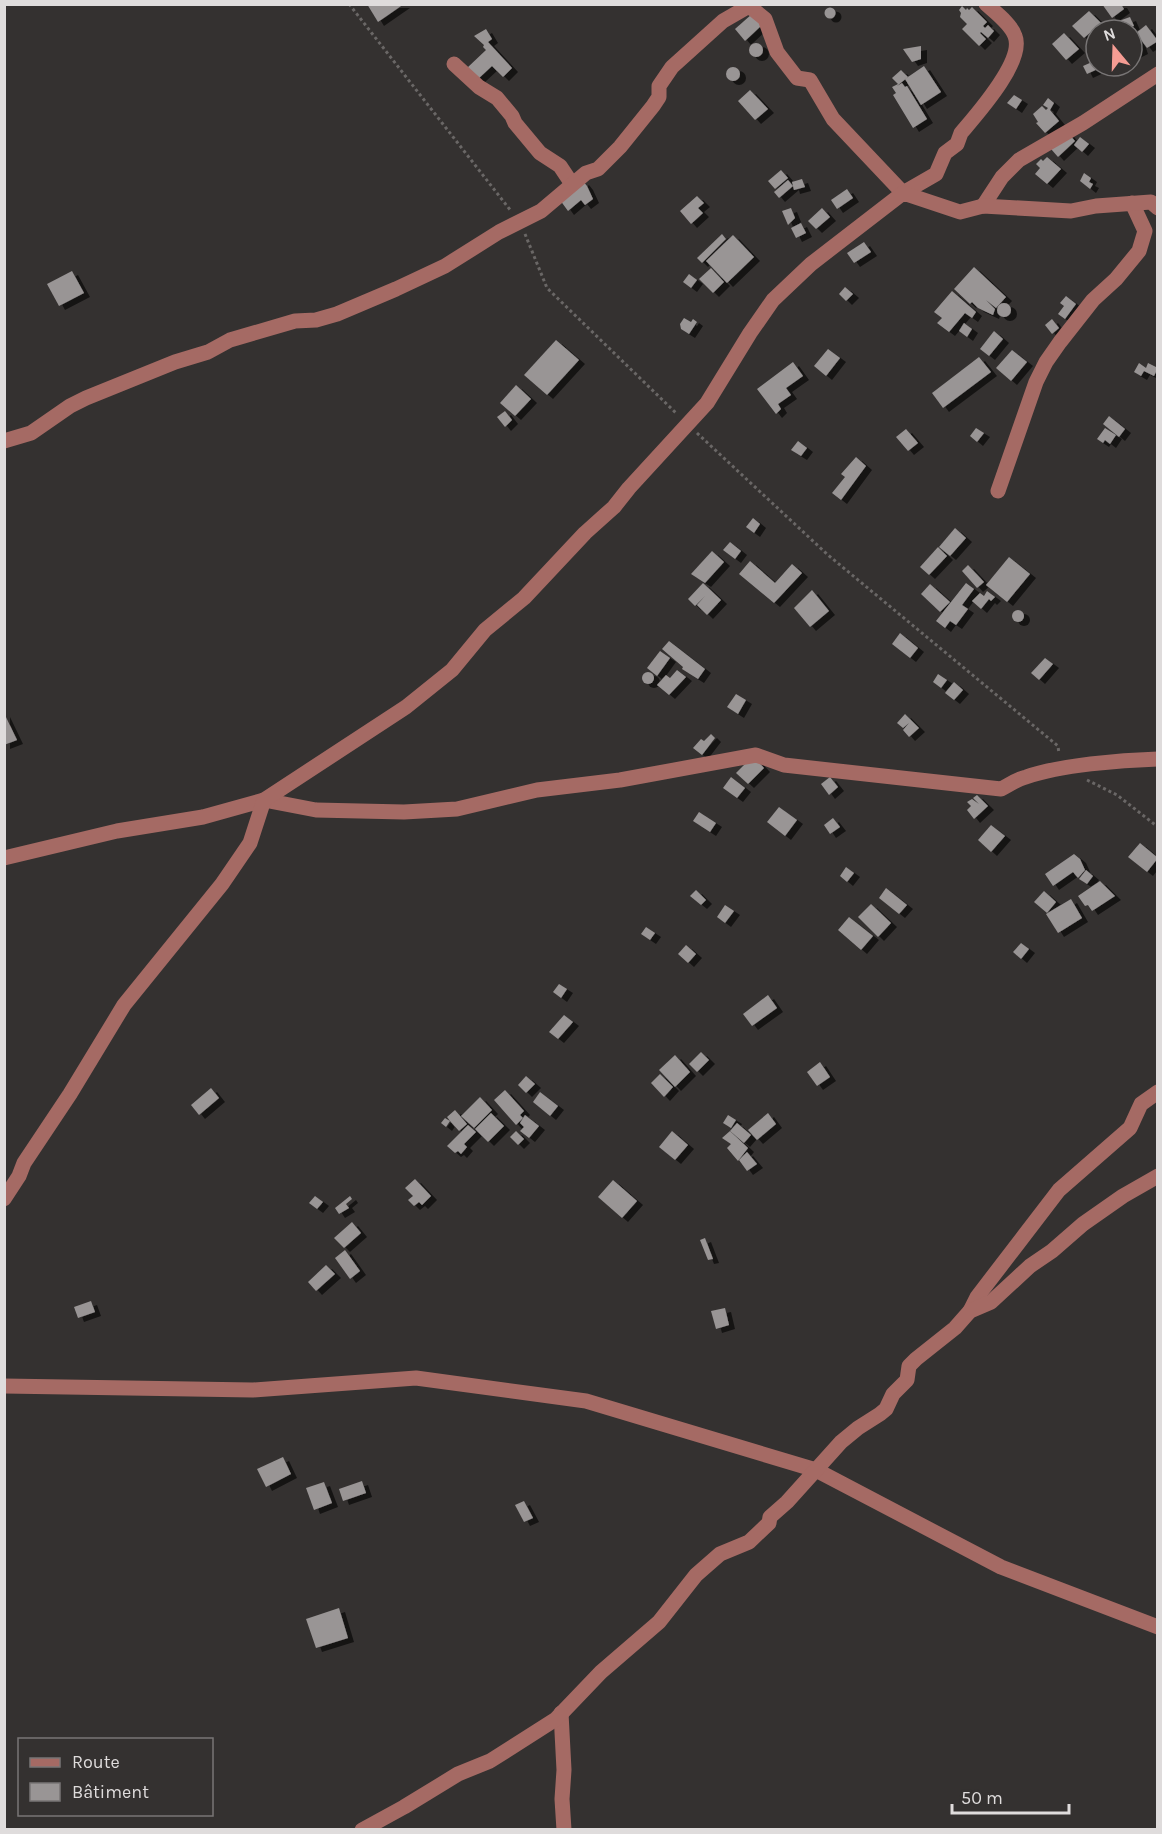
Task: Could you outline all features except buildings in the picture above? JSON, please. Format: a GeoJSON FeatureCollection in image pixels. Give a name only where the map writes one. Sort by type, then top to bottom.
{"type":"FeatureCollection","features":[{"type":"Feature","properties":{"kind":"street"},"geometry":{"type":"LineString","coordinates":[[4,858],[117,831],[203,817],[264,800],[406,707],[452,670],[485,630],[524,598],[585,533],[614,507],[707,403],[773,300],[811,264],[903,193],[936,174],[945,153],[957,144],[962,133],[1005,75],[1017,45],[1015,34],[986,4]]}},
{"type":"Feature","properties":{"kind":"street"},"geometry":{"type":"LineString","coordinates":[[1001,4],[1003,21]]}},
{"type":"Feature","properties":{"kind":"street"},"geometry":{"type":"LineString","coordinates":[[4,441],[31,433],[70,406],[86,398],[175,362],[208,352],[230,340],[295,321],[316,320],[337,314],[396,289],[445,266],[499,232],[541,210],[586,173],[597,169],[620,147],[659,97],[659,86],[672,67],[723,21],[749,6],[765,19],[777,52],[797,78],[810,80],[833,118],[903,193],[960,212],[983,206],[1071,211],[1096,206],[1151,202],[1158,207]]}},
{"type":"Feature","properties":{"kind":"street"},"geometry":{"type":"LineString","coordinates":[[454,64],[479,87],[497,98],[540,153],[560,166],[572,184]]}},
{"type":"Feature","properties":{"kind":"street"},"geometry":{"type":"LineString","coordinates":[[983,206],[1002,177],[1018,160],[1083,123],[1158,74]]}},
{"type":"Feature","properties":{"kind":"street"},"geometry":{"type":"LineString","coordinates":[[998,491],[1035,382],[1060,342],[1093,300],[1116,279],[1139,251],[1145,231],[1132,203]]}},
{"type":"Feature","properties":{"kind":"street"},"geometry":{"type":"LineString","coordinates":[[264,800],[316,810],[404,812],[457,809],[537,790],[620,780],[756,755],[784,765],[1000,789],[1025,777],[1062,768],[1137,759],[1158,759]]}},
{"type":"Feature","properties":{"kind":"street"},"geometry":{"type":"LineString","coordinates":[[4,1199],[19,1176],[24,1163],[70,1094],[124,1005],[222,884],[249,843],[264,800]]}},
{"type":"Feature","properties":{"kind":"street"},"geometry":{"type":"LineString","coordinates":[[362,1830],[404,1808],[458,1774],[490,1761],[539,1730],[561,1713],[594,1679],[659,1622],[696,1575],[720,1554],[749,1542],[769,1523],[770,1517],[787,1502],[841,1442],[886,1409],[892,1394],[907,1380],[909,1366],[955,1328],[970,1311],[976,1297],[1059,1190],[1130,1128],[1141,1104],[1158,1092]]}},
{"type":"Feature","properties":{"kind":"street"},"geometry":{"type":"LineString","coordinates":[[970,1311],[991,1302],[1030,1266],[1052,1251],[1083,1224],[1123,1196],[1158,1176]]}},
{"type":"Feature","properties":{"kind":"street"},"geometry":{"type":"LineString","coordinates":[[4,1386],[253,1390],[417,1378],[586,1401],[816,1470],[1001,1567],[1158,1627]]}},
{"type":"Feature","properties":{"kind":"street"},"geometry":{"type":"LineString","coordinates":[[561,1713],[564,1830]]}},
{"type":"Feature","properties":{"kind":"path"},"geometry":{"type":"LineString","coordinates":[[349,4],[520,222],[547,288],[828,555],[1058,746],[1062,768],[1117,795],[1158,827]]}}]}
